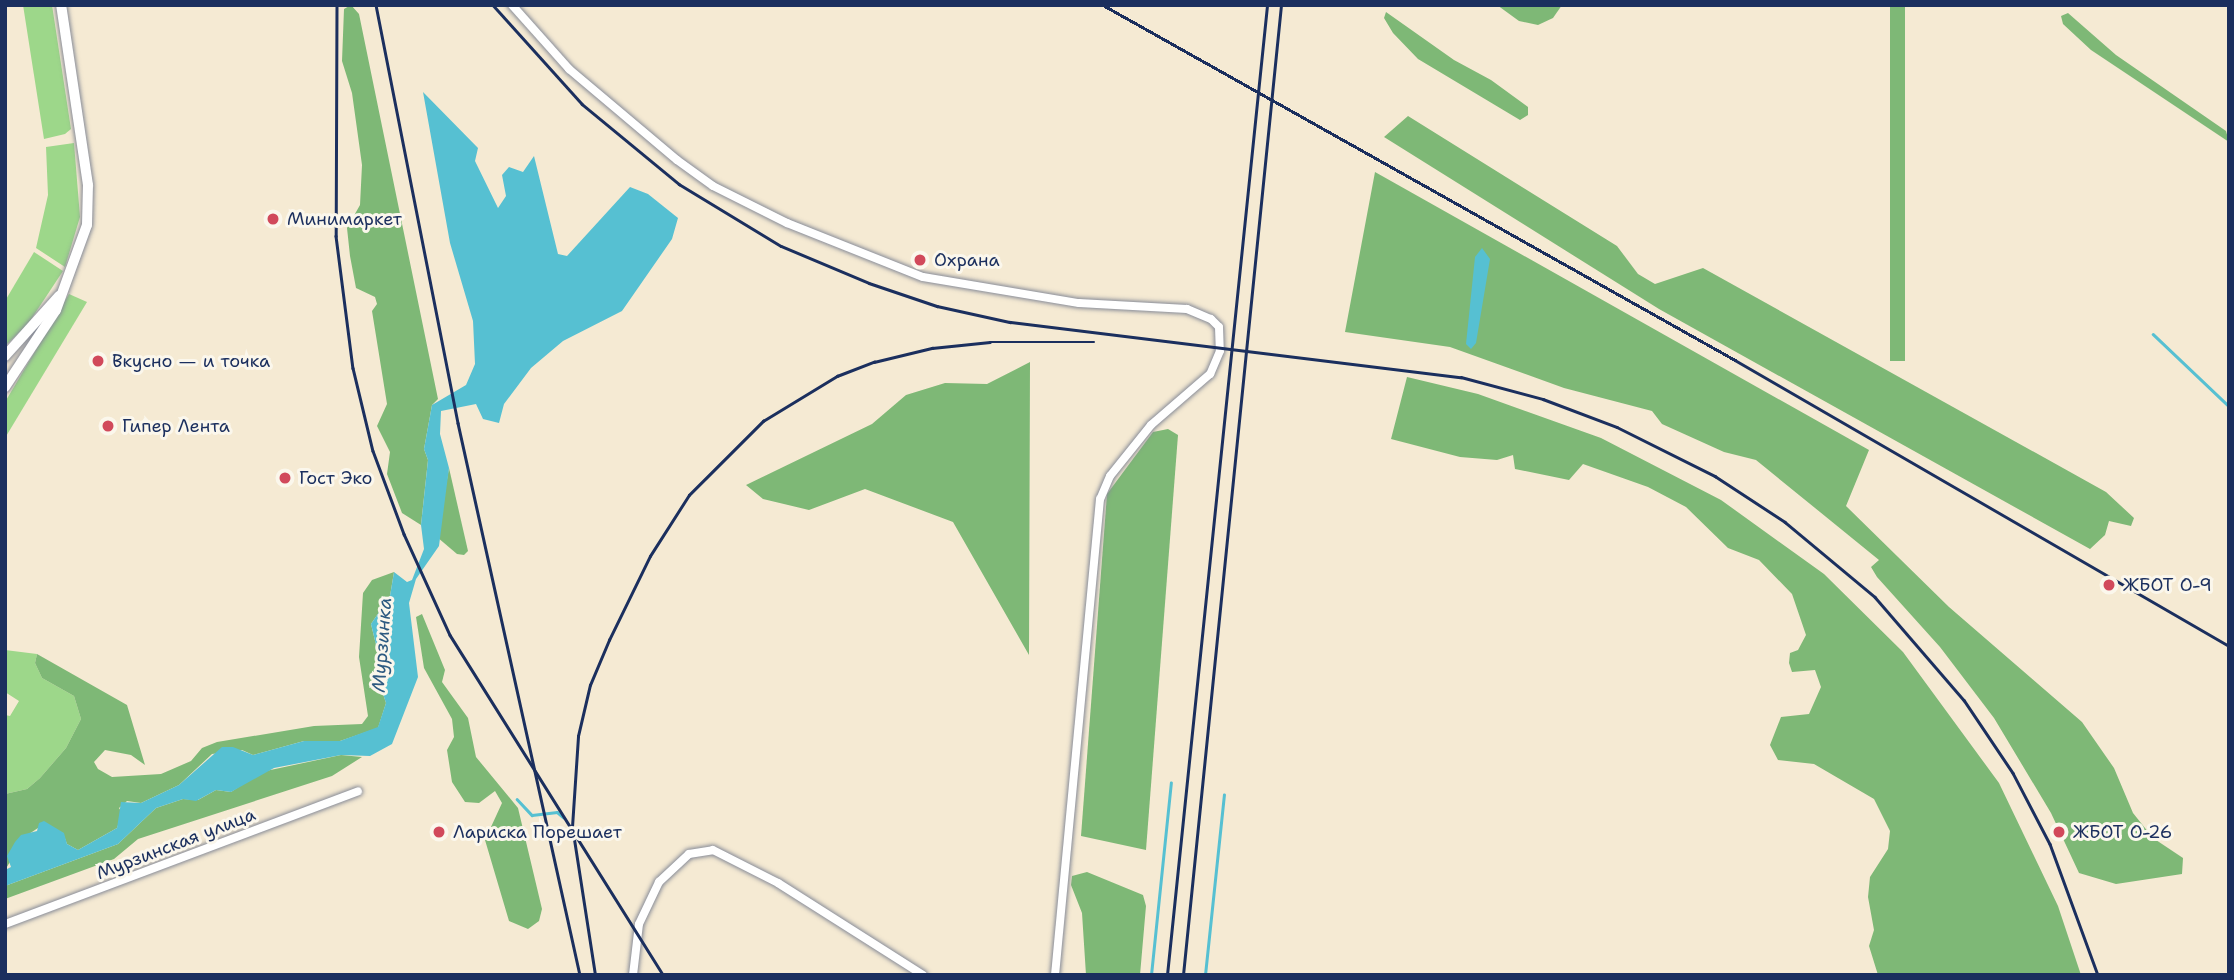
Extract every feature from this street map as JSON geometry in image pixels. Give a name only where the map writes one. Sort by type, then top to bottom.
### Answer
[{"type":"street","points":[[5,387],[52,317],[59,295],[78,257],[89,208],[61,5]]},
{"type":"street","points":[[512,5],[569,69],[677,160],[713,186],[787,223],[923,277],[1079,303],[1187,309],[1211,318],[1219,327],[1220,351],[1210,374],[1151,425],[1110,476],[1100,499],[1055,975]]},
{"type":"street","points":[[5,356],[59,295]]},
{"type":"street","name":"Мурзинская улица","points":[[5,924],[358,791]]},
{"type":"street","points":[[633,975],[639,924],[659,882],[689,854],[713,850],[778,883],[923,975]]},
{"type":"green space","points":[[23,5],[52,5],[71,129],[65,134],[44,139]]},
{"type":"green space","points":[[351,5],[359,14],[438,399],[432,405],[424,449],[428,460],[421,525],[402,513],[387,474],[390,452],[377,426],[387,404],[372,311],[377,304],[375,297],[356,288],[350,256],[347,228],[360,205],[362,165],[352,93],[342,61],[344,9]]},
{"type":"green space","points":[[1497,5],[1562,5],[1553,18],[1538,25],[1519,21]]},
{"type":"green space","points":[[1890,5],[1905,5],[1905,361],[1890,361]]},
{"type":"green space","points":[[1386,12],[1454,60],[1491,80],[1528,107],[1528,115],[1520,120],[1418,59],[1393,33],[1384,18]]},
{"type":"green space","points":[[2068,13],[2116,55],[2226,131],[2229,142],[2091,50],[2063,24],[2061,16]]},
{"type":"green space","points":[[1408,116],[1617,246],[1638,274],[1655,284],[1703,268],[2106,492],[2134,518],[2131,526],[2109,521],[2105,535],[2090,549],[1659,309],[1384,137]]},
{"type":"green space","points":[[74,143],[80,217],[65,267],[36,248],[48,195],[46,147]]},
{"type":"green space","points":[[1375,172],[1869,450],[1846,506],[1949,607],[2082,722],[2114,768],[2133,813],[2153,838],[2183,858],[2182,874],[2116,884],[2079,873],[2051,813],[1994,718],[1940,647],[1877,577],[1871,567],[1879,560],[1756,460],[1724,452],[1662,424],[1652,411],[1564,388],[1450,347],[1345,332]]},
{"type":"green space","points":[[34,252],[63,271],[28,324],[5,346],[5,301]]},
{"type":"green space","points":[[69,294],[87,302],[5,438],[5,402]]},
{"type":"green space","points":[[1030,362],[1029,655],[953,522],[865,489],[809,510],[763,499],[746,485],[872,424],[906,395],[945,383],[987,384]]},
{"type":"green space","points":[[1407,377],[1478,394],[1601,438],[1721,500],[1824,574],[1903,652],[1999,783],[2058,906],[2081,975],[1878,975],[1869,946],[1874,930],[1868,897],[1870,877],[1888,849],[1890,831],[1874,799],[1814,764],[1778,760],[1770,745],[1781,717],[1809,714],[1821,687],[1815,670],[1792,672],[1789,663],[1790,653],[1798,650],[1806,635],[1792,594],[1759,560],[1728,548],[1686,507],[1648,487],[1583,464],[1569,480],[1515,469],[1513,455],[1497,460],[1460,457],[1391,439]]},
{"type":"green space","points":[[1168,429],[1178,435],[1146,850],[1081,836],[1107,494],[1153,432]]},
{"type":"green space","points":[[449,468],[468,551],[464,555],[457,554],[437,537]]},
{"type":"green space","points":[[394,572],[390,596],[371,624],[379,657],[376,672],[386,703],[378,728],[340,741],[304,741],[253,755],[242,750],[212,754],[179,785],[141,803],[127,801],[119,808],[122,813],[117,828],[78,850],[67,844],[63,833],[38,828],[26,836],[5,870],[5,794],[27,789],[40,778],[66,748],[81,719],[74,696],[42,678],[35,663],[37,654],[127,705],[145,765],[131,755],[105,750],[94,762],[98,769],[112,777],[161,774],[191,761],[202,748],[217,742],[314,726],[362,724],[368,716],[359,657],[363,593],[372,580]]},
{"type":"green space","points":[[422,614],[445,670],[442,682],[468,718],[476,757],[518,808],[542,909],[539,921],[528,929],[509,921],[485,840],[502,803],[495,791],[479,803],[465,802],[452,782],[447,750],[454,737],[452,719],[424,668],[416,617]]},
{"type":"green space","points":[[5,650],[37,654],[35,663],[42,678],[74,696],[81,719],[66,748],[40,778],[27,789],[5,794],[5,715],[10,716],[19,701],[5,692]]},
{"type":"green space","points":[[341,755],[362,757],[332,776],[138,839],[114,859],[5,899],[5,886],[118,844],[156,808],[183,799],[198,800],[216,790],[231,792],[261,772]]},
{"type":"green space","points":[[1087,872],[1143,895],[1146,906],[1140,975],[1086,975],[1082,913],[1071,885],[1072,876]]},
{"type":"water","name":"Мурзинка","points":[[423,92],[478,148],[475,161],[498,208],[506,196],[502,175],[509,167],[523,172],[534,156],[558,254],[567,256],[630,187],[648,194],[678,218],[672,239],[622,311],[563,341],[531,368],[504,404],[499,423],[483,419],[476,404],[441,411],[440,434],[449,468],[439,546],[416,579],[409,603],[418,677],[392,744],[370,756],[341,755],[274,768],[231,792],[216,790],[196,801],[183,799],[156,808],[118,844],[5,886],[5,870],[11,867],[7,856],[21,835],[37,831],[39,823],[44,821],[64,833],[67,844],[78,850],[117,828],[121,802],[141,803],[179,785],[222,747],[233,747],[253,755],[304,741],[340,741],[378,727],[386,703],[376,672],[379,657],[371,624],[390,596],[394,572],[407,582],[412,580],[424,549],[421,525],[428,460],[424,449],[432,405],[466,385],[475,364],[473,321],[450,243]]},
{"type":"water","points":[[1482,248],[1490,259],[1476,343],[1471,349],[1466,344],[1475,257]]},
{"type":"waterway","points":[[2153,334],[2229,406]]},
{"type":"waterway","points":[[1151,975],[1171,783]]},
{"type":"waterway","points":[[1205,975],[1224,795]]},
{"type":"waterway","points":[[517,799],[532,815],[557,812],[563,817]]},
{"type":"railway","points":[[337,5],[336,236],[353,368],[373,451],[404,534],[450,635],[663,975]]},
{"type":"railway","points":[[376,5],[458,423],[580,975]]},
{"type":"railway","points":[[493,5],[582,104],[679,184],[781,246],[869,283],[937,306],[1010,322],[1461,377],[1543,399],[1617,427],[1715,476],[1785,522],[1875,597],[1964,700],[2013,773],[2050,844],[2098,975]]},
{"type":"railway","points":[[1103,5],[1735,360],[2229,646]]},
{"type":"railway","points":[[1167,975],[1267,5]]},
{"type":"railway","points":[[1183,975],[1281,5]]},
{"type":"railway","points":[[595,975],[572,827],[578,736],[590,685],[609,640],[650,556],[689,495],[763,421],[837,376],[874,362],[932,348],[990,342],[1094,342]]},
{"type":"place","name":"Минимаркет","points":[[273,219]]},
{"type":"place","name":"Охрана","points":[[920,260]]},
{"type":"place","name":"Вкусно — и точка","points":[[98,361]]},
{"type":"place","name":"Гипер Лента","points":[[108,426]]},
{"type":"place","name":"Гост Эко","points":[[285,478]]},
{"type":"place","name":"ЖБОТ О-9","points":[[2109,585]]},
{"type":"place","name":"Лариска Порешает","points":[[439,832]]},
{"type":"place","name":"ЖБОТ О-26","points":[[2059,832]]}]
